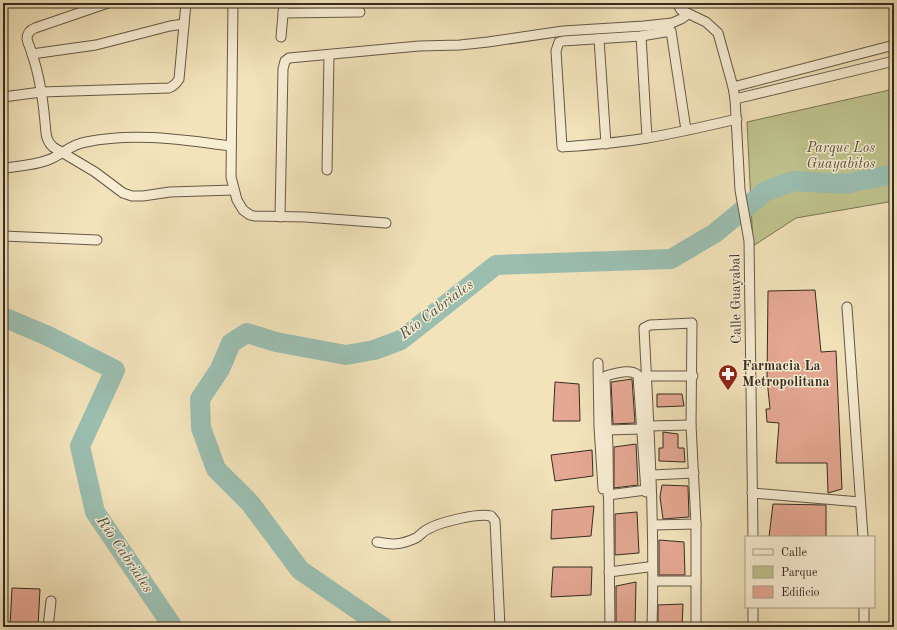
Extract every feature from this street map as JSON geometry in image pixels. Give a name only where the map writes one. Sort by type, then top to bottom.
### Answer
[{"type":"street","points":[[108,3],[30,30],[27,38],[41,92],[47,139],[50,145],[95,172],[123,193],[132,196],[170,192],[234,190]]},
{"type":"street","points":[[3,97],[41,92],[168,88],[176,84],[179,79],[186,3]]},
{"type":"street","points":[[233,3],[231,177],[240,206],[246,213],[254,216],[386,223]]},
{"type":"street","points":[[281,37],[284,3]]},
{"type":"street","points":[[280,217],[284,65],[289,58],[419,46],[460,45],[563,31],[672,23],[688,14],[681,10],[677,3]]},
{"type":"street","points":[[283,13],[360,12]]},
{"type":"street","name":"Calle Guayabal","points":[[688,14],[706,22],[718,33],[735,99],[740,190],[749,241],[753,536]]},
{"type":"street","points":[[32,54],[96,45],[170,26],[184,24]]},
{"type":"street","points":[[686,130],[671,31],[640,36],[559,42],[557,46],[562,148],[647,138],[737,120]]},
{"type":"street","points":[[640,36],[647,138]]},
{"type":"street","points":[[599,39],[606,144]]},
{"type":"street","points":[[733,87],[894,46]]},
{"type":"street","points":[[327,170],[329,55]]},
{"type":"street","points":[[735,99],[894,62]]},
{"type":"street","points":[[3,171],[6,168],[41,163],[62,153],[74,145],[129,136],[159,137],[231,146]]},
{"type":"street","points":[[3,236],[97,240]]},
{"type":"street","points":[[847,307],[863,536]]},
{"type":"street","points":[[647,627],[648,567],[644,328],[650,325],[692,323],[692,425],[696,524],[696,627]]},
{"type":"street","points":[[598,363],[599,427],[606,551],[605,627]]},
{"type":"street","points":[[610,627],[605,380],[606,376],[629,372],[634,372],[638,375],[652,475],[652,627]]},
{"type":"street","points":[[646,376],[693,376]]},
{"type":"street","points":[[607,430],[692,425]]},
{"type":"street","points":[[652,475],[694,473]]},
{"type":"street","points":[[608,495],[646,490]]},
{"type":"street","points":[[752,493],[860,502]]},
{"type":"street","points":[[377,542],[394,545],[417,538],[428,529],[461,518],[485,514],[491,516],[495,521],[500,627]]},
{"type":"street","points":[[653,525],[696,524]]},
{"type":"street","points":[[610,572],[648,567]]},
{"type":"street","points":[[653,581],[696,581]]},
{"type":"street","points":[[48,627],[51,601]]},
{"type":"street","points":[[753,608],[753,627]]},
{"type":"street","points":[[864,608],[864,627]]},
{"type":"green space","name":"Parque Los Guayabitos","points":[[894,89],[894,201],[796,218],[753,246],[747,122]]},
{"type":"building","points":[[815,290],[821,352],[836,351],[842,489],[828,493],[827,463],[776,463],[779,423],[767,422],[766,409],[770,409],[767,379],[768,291]]},
{"type":"building","points":[[632,379],[635,423],[613,424],[611,382]]},
{"type":"building","points":[[555,382],[579,384],[580,421],[553,421]]},
{"type":"building","points":[[657,394],[682,394],[684,406],[657,407]]},
{"type":"building","points":[[663,432],[678,434],[678,448],[684,448],[685,462],[659,461],[659,448],[663,448]]},
{"type":"building","points":[[636,444],[638,485],[614,488],[614,447]]},
{"type":"building","points":[[592,450],[593,476],[555,481],[551,455]]},
{"type":"building","points":[[662,485],[688,486],[689,517],[663,519],[660,497]]},
{"type":"building","points":[[773,504],[826,505],[826,536],[769,536]]},
{"type":"building","points":[[594,506],[591,536],[551,539],[552,510]]},
{"type":"building","points":[[637,512],[639,553],[615,555],[615,514]]},
{"type":"building","points":[[659,540],[684,542],[685,575],[659,575]]},
{"type":"building","points":[[553,567],[592,567],[591,595],[551,597]]},
{"type":"building","points":[[636,582],[635,627],[616,627],[616,586]]},
{"type":"building","points":[[12,588],[40,589],[38,627],[10,626]]},
{"type":"building","points":[[683,604],[682,627],[658,627],[658,605]]},
{"type":"waterway","name":"Río Cabriales","points":[[383,627],[300,570],[250,503],[216,469],[201,428],[200,399],[220,369],[231,343],[247,333],[276,342],[346,355],[374,350],[401,340],[496,265],[671,259],[715,233],[766,191],[794,181],[845,184],[894,174]]},
{"type":"waterway","name":"Río Cabriales","points":[[3,317],[48,336],[115,370],[80,446],[95,512],[173,627]]},
{"type":"place","name":"Farmacia La Metropolitana","points":[[728,391]]}]
